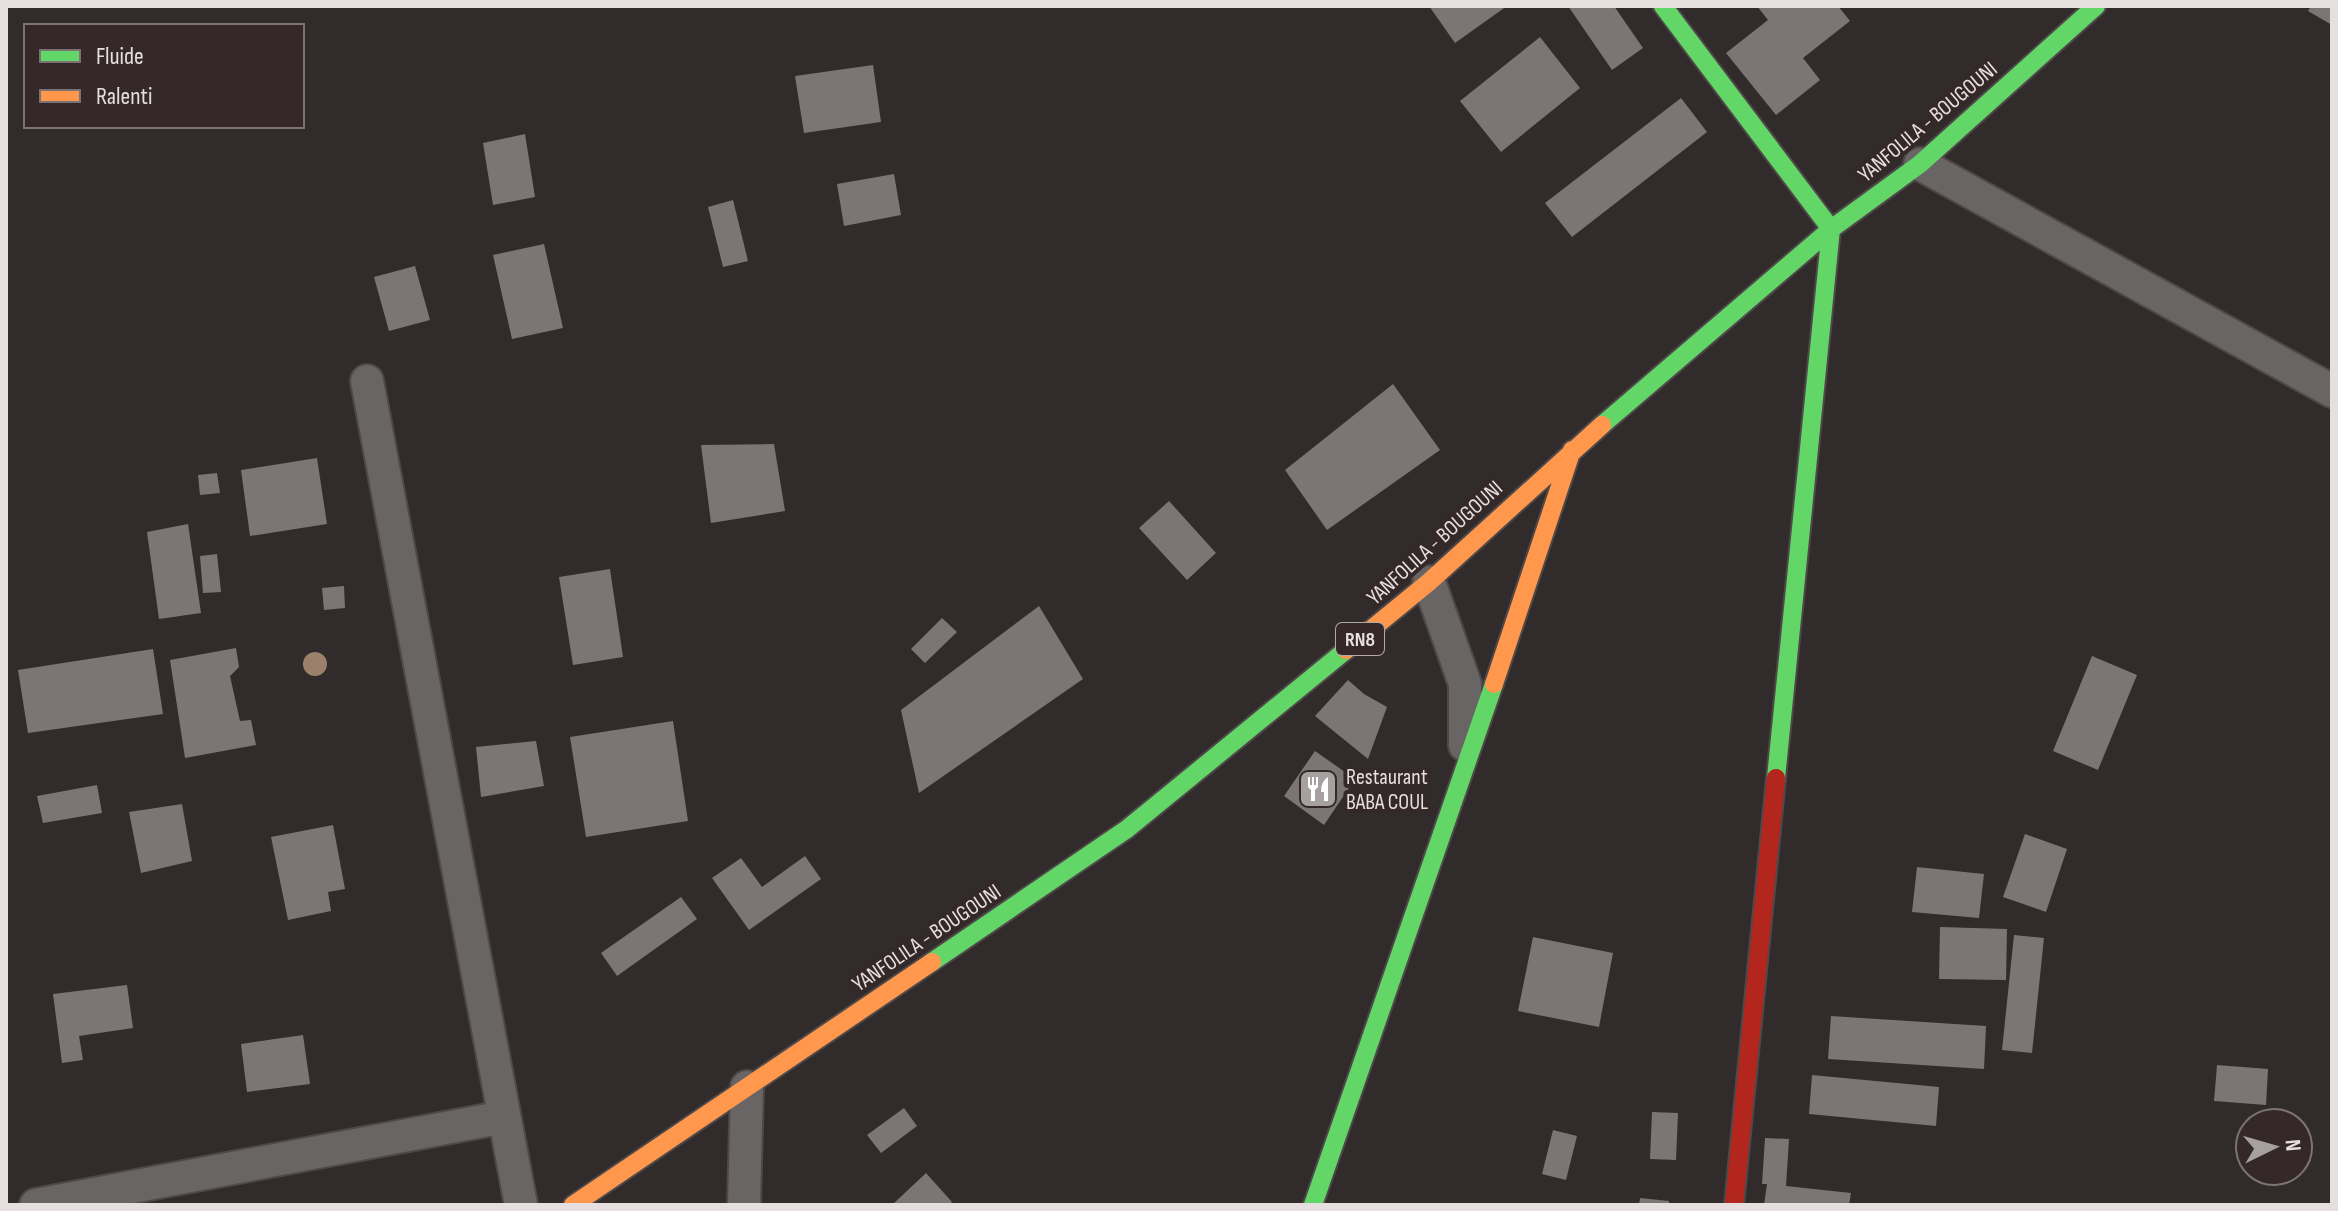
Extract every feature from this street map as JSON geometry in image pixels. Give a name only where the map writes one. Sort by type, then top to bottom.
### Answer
[{"type":"street","points":[[1663,6],[1831,229],[1734,1205]]},
{"type":"street","name":"YANFOLILA - BOUGOUNI","points":[[573,1205],[1127,829],[1429,582],[1572,450],[1831,229],[1920,164],[2096,6]]},
{"type":"street","points":[[1920,164],[2332,391]]},
{"type":"street","points":[[367,381],[521,1205]]},
{"type":"street","points":[[1313,1205],[1465,771],[1572,450]]},
{"type":"street","points":[[1429,582],[1465,684],[1465,771]]},
{"type":"street","points":[[744,1205],[747,1087]]},
{"type":"street","points":[[36,1205],[504,1117]]},
{"type":"building","points":[[1429,6],[1507,6],[1455,43]]},
{"type":"building","points":[[1568,6],[1614,6],[1643,48],[1612,70]]},
{"type":"building","points":[[1757,6],[1838,6],[1850,21],[1803,58],[1820,80],[1776,115],[1726,53],[1768,20]]},
{"type":"building","points":[[2311,6],[2332,6],[2332,25],[2308,11]]},
{"type":"building","points":[[1540,37],[1580,88],[1501,152],[1460,101]]},
{"type":"building","points":[[873,65],[881,122],[804,133],[795,76]]},
{"type":"building","points":[[1681,98],[1707,132],[1572,237],[1545,203]]},
{"type":"building","points":[[525,134],[535,197],[493,205],[483,143]]},
{"type":"building","points":[[894,174],[901,215],[844,226],[837,184]]},
{"type":"building","points":[[733,200],[748,261],[723,267],[708,207]]},
{"type":"building","points":[[544,244],[563,328],[512,339],[493,255]]},
{"type":"building","points":[[415,266],[430,320],[389,331],[374,277]]},
{"type":"building","points":[[1393,384],[1440,450],[1327,530],[1285,470]]},
{"type":"building","points":[[774,444],[785,511],[711,523],[701,445]]},
{"type":"building","points":[[317,458],[327,524],[250,536],[241,470]]},
{"type":"building","points":[[217,473],[220,493],[200,495],[198,475]]},
{"type":"building","points":[[1169,501],[1216,553],[1187,580],[1139,528]]},
{"type":"building","points":[[188,524],[201,613],[159,619],[147,532]]},
{"type":"building","points":[[217,554],[221,592],[203,593],[200,556]]},
{"type":"building","points":[[610,569],[623,657],[573,665],[559,577]]},
{"type":"building","points":[[344,586],[345,608],[324,610],[322,588]]},
{"type":"building","points":[[1039,606],[1083,679],[919,793],[901,710]]},
{"type":"building","points":[[942,618],[957,632],[925,663],[911,649]]},
{"type":"building","points":[[236,648],[239,667],[230,676],[240,721],[251,720],[256,745],[185,758],[170,660]]},
{"type":"building","points":[[153,649],[163,714],[28,733],[18,670]]},
{"type":"building","points":[[2092,656],[2137,675],[2098,770],[2053,751]]},
{"type":"building","points":[[1348,680],[1364,694],[1387,707],[1368,759],[1315,716]]},
{"type":"building","points":[[673,721],[688,821],[586,837],[570,737]]},
{"type":"building","points":[[536,741],[544,786],[481,797],[476,747]]},
{"type":"building","points":[[1315,751],[1355,779],[1324,825],[1284,796]]},
{"type":"building","points":[[97,785],[102,813],[43,823],[37,796]]},
{"type":"building","points":[[182,804],[192,861],[141,873],[129,812]]},
{"type":"building","points":[[333,825],[345,889],[328,892],[331,911],[288,920],[271,837]]},
{"type":"building","points":[[2025,834],[2067,849],[2046,912],[2003,897]]},
{"type":"building","points":[[805,856],[821,879],[749,930],[712,878],[741,858],[762,887]]},
{"type":"building","points":[[1917,867],[1984,874],[1979,918],[1912,912]]},
{"type":"building","points":[[681,897],[697,919],[617,976],[601,953]]},
{"type":"building","points":[[1940,927],[2007,929],[2006,980],[1939,979]]},
{"type":"building","points":[[2014,935],[2044,938],[2032,1053],[2002,1050]]},
{"type":"building","points":[[1533,937],[1613,953],[1599,1027],[1518,1011]]},
{"type":"building","points":[[127,985],[133,1028],[79,1036],[83,1060],[62,1063],[53,994]]},
{"type":"building","points":[[1831,1016],[1986,1026],[1984,1069],[1828,1059]]},
{"type":"building","points":[[303,1035],[310,1084],[247,1092],[241,1044]]},
{"type":"building","points":[[2217,1065],[2268,1069],[2266,1105],[2214,1101]]},
{"type":"building","points":[[1812,1075],[1939,1087],[1936,1126],[1809,1114]]},
{"type":"building","points":[[904,1108],[917,1126],[881,1153],[867,1135]]},
{"type":"building","points":[[1652,1112],[1678,1113],[1676,1160],[1650,1159]]},
{"type":"building","points":[[1553,1130],[1577,1136],[1566,1180],[1542,1174]]},
{"type":"building","points":[[1765,1138],[1789,1139],[1786,1186],[1851,1193],[1849,1205],[1764,1205],[1767,1184],[1762,1184]]},
{"type":"building","points":[[926,1173],[952,1202],[949,1205],[892,1205]]},
{"type":"building","points":[[1640,1198],[1669,1201],[1669,1205],[1639,1205]]},
{"type":"traffic: fast","points":[[1663,6],[1831,229],[1776,778]]},
{"type":"traffic: fast","points":[[1602,425],[1831,229],[1920,164],[2096,6]]},
{"type":"traffic: fast","points":[[932,962],[1127,829],[1346,650]]},
{"type":"traffic: fast","points":[[1313,1205],[1494,684]]},
{"type":"traffic: slow","points":[[1346,650],[1429,582],[1602,425]]},
{"type":"traffic: slow","points":[[1494,684],[1572,450]]},
{"type":"traffic: slow","points":[[573,1205],[932,962]]},
{"type":"traffic: jam","points":[[1734,1205],[1776,778]]},
{"type":"place","name":"Restaurant BABA COUL","points":[[1318,789]]}]
